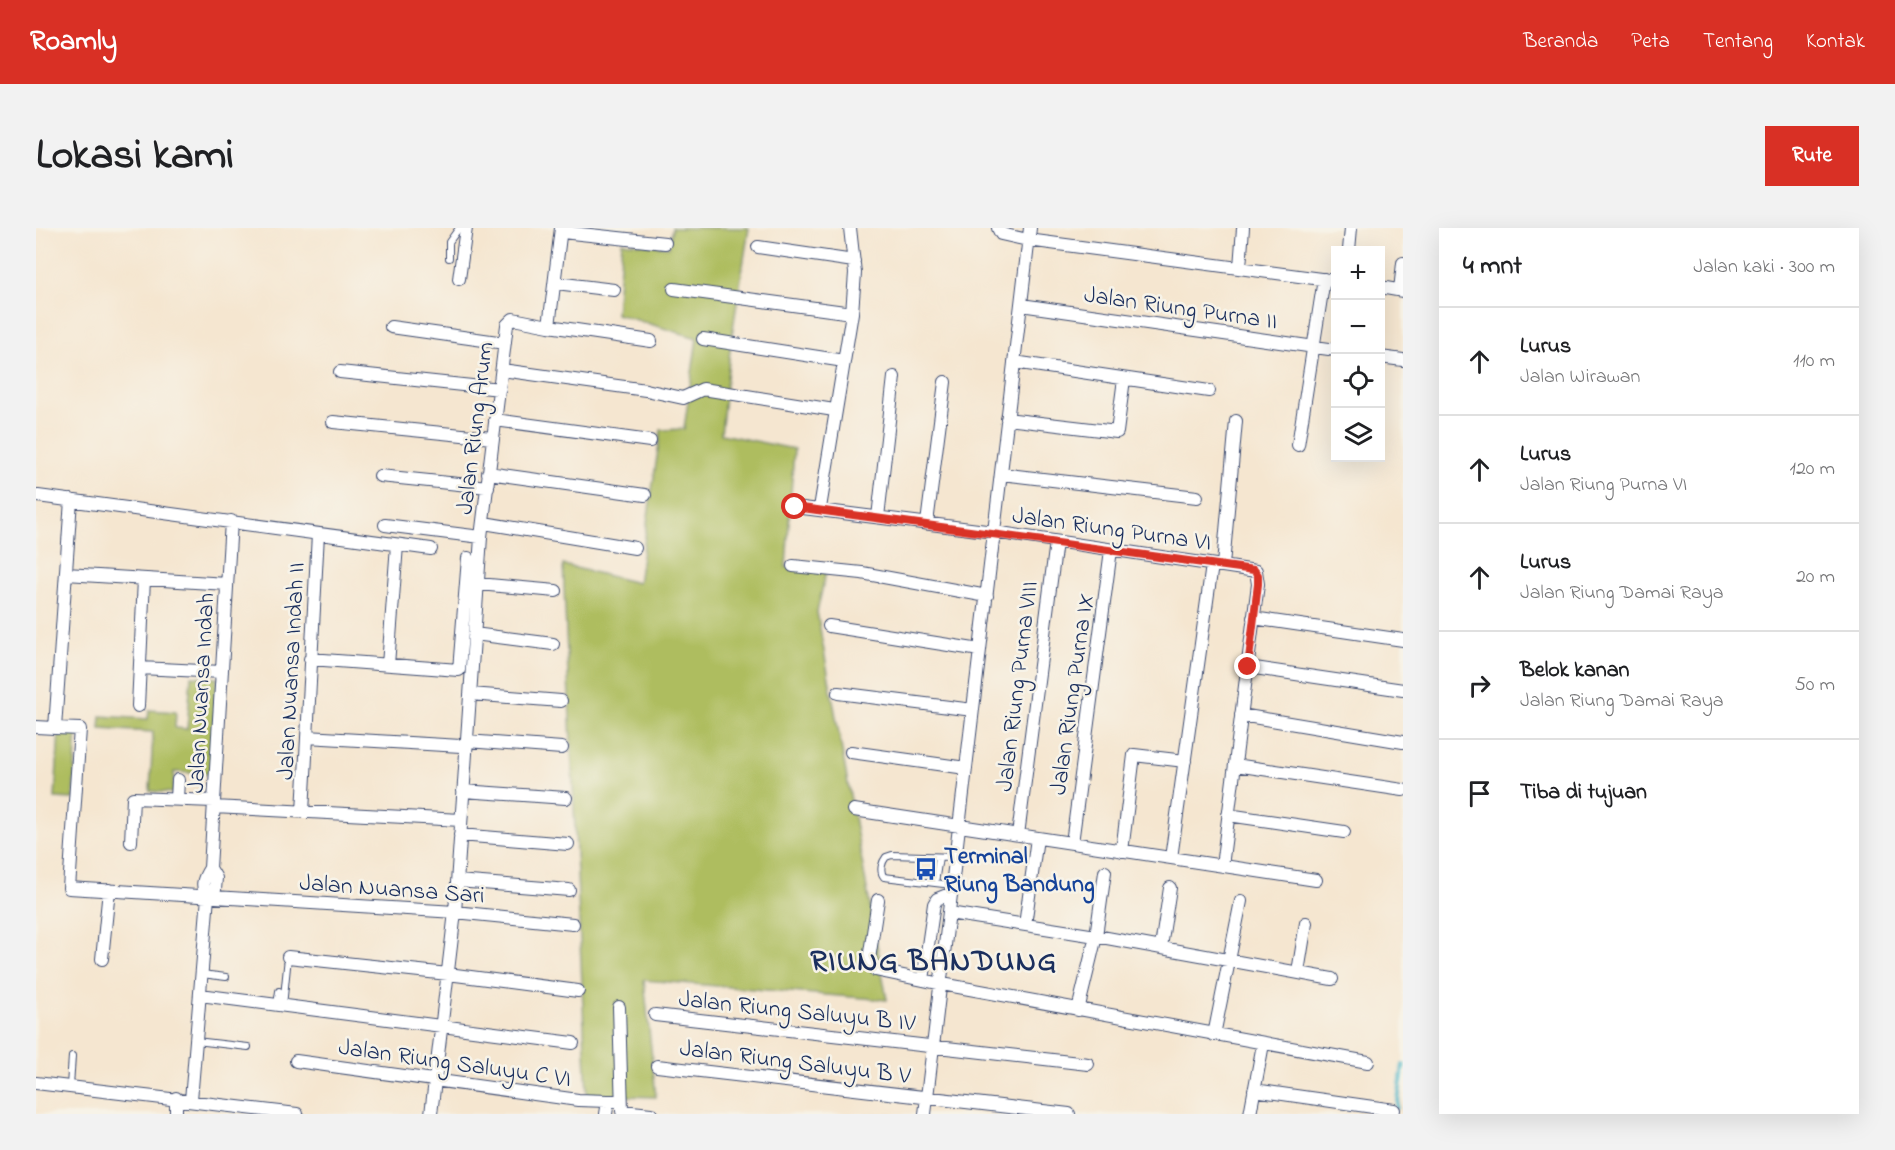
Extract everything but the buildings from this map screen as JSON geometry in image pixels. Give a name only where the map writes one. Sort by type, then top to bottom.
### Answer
[{"type":"street","points":[[459,279],[466,228]]},
{"type":"street","points":[[820,508],[834,410],[852,313],[854,261],[850,228]]},
{"type":"street","points":[[998,228],[1001,234],[1008,237],[1029,234],[1330,280],[1315,347],[1298,445]]},
{"type":"street","points":[[1240,267],[1244,228]]},
{"type":"street","points":[[1350,246],[1352,228]]},
{"type":"street","points":[[651,341],[549,326],[561,230],[665,243]]},
{"type":"street","points":[[925,1114],[935,1046],[1029,234]]},
{"type":"street","points":[[758,247],[854,261]]},
{"type":"street","points":[[1385,288],[1401,290],[1403,263]]},
{"type":"street","points":[[556,283],[614,290]]},
{"type":"street","points":[[674,289],[852,313]]},
{"type":"street","name":"Jalan Riung Purna II","points":[[1021,305],[1331,349]]},
{"type":"street","name":"Jalan Riung Arum","points":[[431,1114],[455,912],[464,791],[464,744],[470,694],[481,537],[507,325],[513,319],[549,326]]},
{"type":"street","points":[[391,327],[505,343]]},
{"type":"street","points":[[703,339],[844,361]]},
{"type":"street","points":[[1385,358],[1403,360]]},
{"type":"street","points":[[1014,362],[1209,391]]},
{"type":"street","points":[[502,370],[683,398],[703,389],[834,410]]},
{"type":"street","points":[[340,372],[500,389]]},
{"type":"street","points":[[878,517],[894,377]]},
{"type":"street","points":[[1007,419],[1117,432],[1124,379]]},
{"type":"street","points":[[927,523],[945,382]]},
{"type":"street","points":[[495,420],[650,441]]},
{"type":"street","points":[[1171,858],[1217,565],[1236,421]]},
{"type":"street","points":[[333,422],[492,438]]},
{"type":"street","points":[[488,473],[645,495]]},
{"type":"street","points":[[1001,474],[1197,497]]},
{"type":"street","points":[[380,476],[488,487]]},
{"type":"street","points":[[38,496],[431,549]]},
{"type":"street","points":[[36,727],[55,728],[71,500]]},
{"type":"street","name":"Jalan Riung Purna VI","points":[[795,507],[820,508],[994,532],[1256,571],[1258,584],[1253,618]]},
{"type":"street","name":"Jalan Nuansa Indah","points":[[211,893],[203,889],[207,873],[214,804],[231,521]]},
{"type":"street","points":[[484,523],[635,548]]},
{"type":"street","points":[[385,525],[481,537]]},
{"type":"street","name":"Jalan Nuansa Indah II","points":[[303,812],[318,534]]},
{"type":"street","name":"Jalan Riung Purna VIII","points":[[1018,835],[1056,542]]},
{"type":"street","points":[[388,664],[397,545]]},
{"type":"street","name":"Jalan Riung Purna IX","points":[[1072,843],[1111,550]]},
{"type":"street","points":[[310,659],[459,670],[468,558]]},
{"type":"street","points":[[793,566],[862,573],[987,596]]},
{"type":"street","points":[[66,574],[227,584]]},
{"type":"street","points":[[138,706],[144,579]]},
{"type":"street","points":[[478,584],[556,591]]},
{"type":"street","points":[[1222,866],[1253,618],[1403,640]]},
{"type":"street","points":[[829,626],[980,650]]},
{"type":"street","points":[[474,634],[553,644]]},
{"type":"street","points":[[1248,667],[1403,690]]},
{"type":"street","points":[[140,668],[222,672]]},
{"type":"street","points":[[838,693],[973,710]]},
{"type":"street","points":[[470,694],[561,701]]},
{"type":"street","points":[[1241,715],[1403,742]]},
{"type":"street","name":"Jalan Nuansa Sari","points":[[55,728],[80,729],[69,888],[186,895],[211,893],[455,912],[573,924]]},
{"type":"street","points":[[308,736],[562,748]]},
{"type":"street","points":[[851,752],[966,768]]},
{"type":"street","points":[[1122,851],[1134,755],[1185,761]]},
{"type":"street","points":[[1235,765],[1403,790]]},
{"type":"street","points":[[177,800],[178,780]]},
{"type":"street","points":[[464,791],[566,798]]},
{"type":"street","points":[[131,842],[133,798],[303,812],[461,820]]},
{"type":"street","points":[[854,810],[1018,835],[1036,844],[1072,843],[1316,880]]},
{"type":"street","points":[[1228,815],[1344,832]]},
{"type":"street","points":[[460,835],[568,844]]},
{"type":"street","points":[[1025,925],[1036,844]]},
{"type":"street","points":[[1078,1010],[1096,936],[1105,872]]},
{"type":"street","points":[[457,881],[569,890]]},
{"type":"street","points":[[1161,947],[1170,888]]},
{"type":"street","points":[[923,980],[934,904],[937,899],[952,889]]},
{"type":"street","points":[[102,959],[109,890]]},
{"type":"street","points":[[191,1100],[211,893]]},
{"type":"street","points":[[878,900],[870,965],[875,970],[1078,1010],[1368,1062]]},
{"type":"street","points":[[1214,1035],[1241,901]]},
{"type":"street","points":[[950,914],[1161,947],[1332,979]]},
{"type":"street","points":[[1298,972],[1306,923]]},
{"type":"street","points":[[288,957],[578,991]]},
{"type":"street","points":[[200,995],[573,1043]]},
{"type":"street","points":[[619,1007],[622,1111],[651,1114]]},
{"type":"street","name":"Jalan Riung Saluyu B IV","points":[[655,1015],[1088,1064]]},
{"type":"street","points":[[1250,1114],[1263,1044]]},
{"type":"street","name":"Jalan Riung Saluyu C VI","points":[[296,1061],[578,1100],[622,1101]]},
{"type":"street","name":"Jalan Riung Saluyu B V","points":[[657,1066],[1070,1114]]},
{"type":"street","points":[[36,1083],[297,1114]]},
{"type":"street","points":[[1254,1090],[1394,1110]]},
{"type":"street","points":[[176,1098],[176,1114]]},
{"type":"street","points":[[606,1114],[608,1101]]},
{"type":"lane","points":[[449,258],[450,242],[459,228]]},
{"type":"lane","points":[[952,889],[935,883],[884,877],[881,872],[886,856],[956,857]]},
{"type":"lane","points":[[935,883],[939,856]]},
{"type":"lane","points":[[280,1006],[288,957]]},
{"type":"lane","points":[[202,974],[226,977]]},
{"type":"lane","points":[[279,992],[280,1006]]},
{"type":"lane","points":[[196,1041],[248,1047]]},
{"type":"lane","points":[[70,1086],[72,1056]]},
{"type":"green space","points":[[672,228],[749,228],[731,341],[721,434],[794,449],[786,567],[826,572],[817,612],[887,1000],[644,980],[656,1097],[587,1095],[563,565],[638,583],[661,430],[684,429],[697,338],[616,314],[622,242],[669,247]]},
{"type":"green space","points":[[191,676],[217,678],[211,774],[174,772],[173,793],[150,791],[153,732],[100,729],[101,716],[148,719],[149,710],[176,712],[175,728],[187,729]]},
{"type":"green space","points":[[59,730],[77,731],[73,799],[55,798]]},
{"type":"waterway","points":[[1397,1108],[1403,1065]]},
{"type":"place","name":"Terminal Riung Bandung","points":[[926,869]]},
{"type":"district","name":"RIUNG BANDUNG","points":[[934,960]]},
{"type":"route","points":[[795,507],[820,508],[1254,570],[1258,575],[1258,584],[1248,667]]}]
